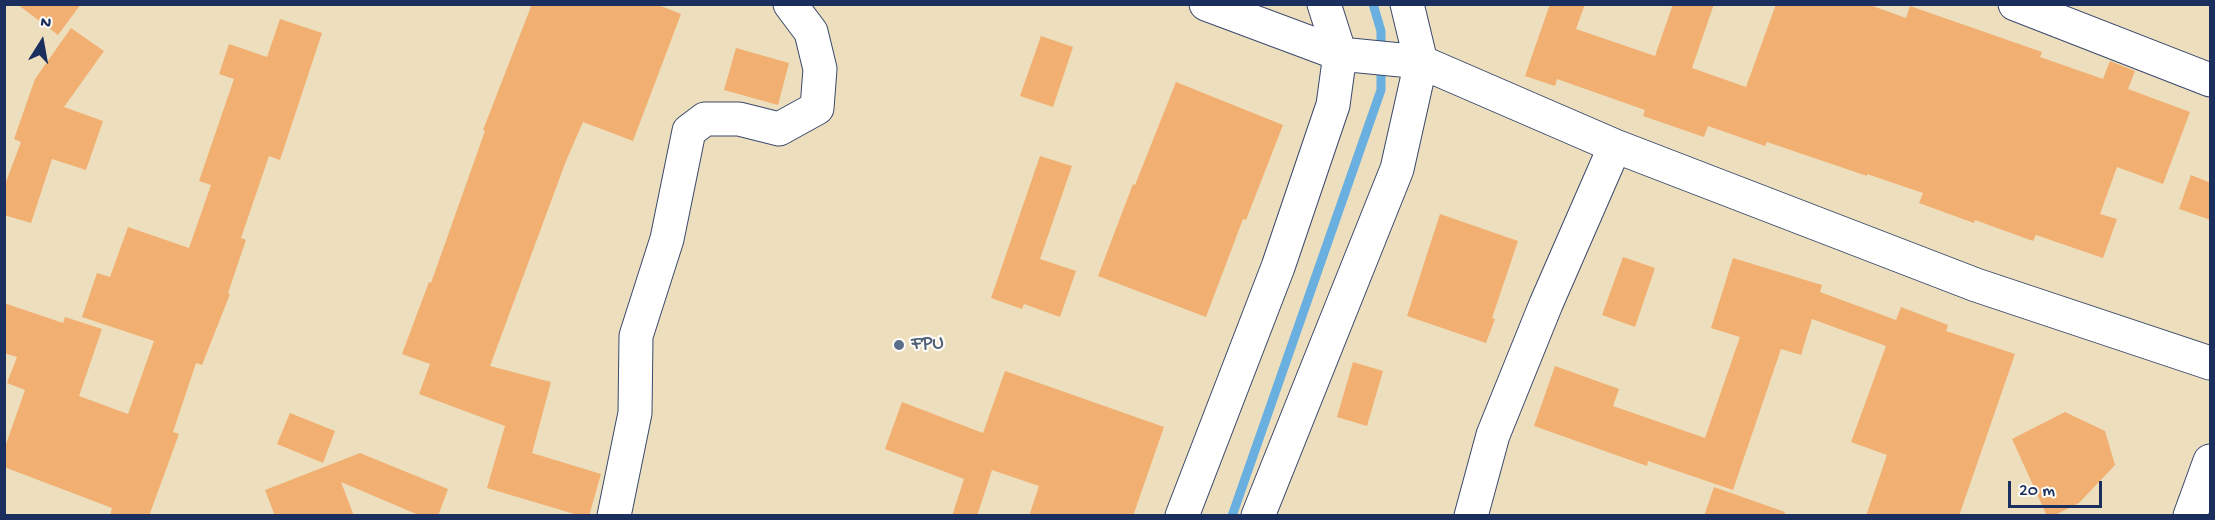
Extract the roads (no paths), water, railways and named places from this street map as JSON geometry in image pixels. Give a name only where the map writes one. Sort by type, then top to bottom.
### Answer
[{"type":"street","points":[[614,516],[636,413],[636,336],[667,239],[689,131],[705,119],[739,119],[779,129],[817,108],[820,69],[811,32],[790,4]]},
{"type":"street","points":[[1206,4],[1340,54],[1421,62],[1615,146],[1976,285],[2211,363]]},
{"type":"street","points":[[1182,516],[1278,267],[1333,105],[1340,54],[1324,4]]},
{"type":"street","points":[[1258,516],[1397,168],[1421,62],[1407,4]]},
{"type":"street","points":[[2014,4],[2211,80]]},
{"type":"street","points":[[1471,516],[1493,435],[1546,304],[1615,146]]},
{"type":"street","points":[[2190,516],[2211,461]]},
{"type":"waterway","points":[[1232,516],[1381,90],[1381,31],[1373,4]]},
{"type":"place","name":"FPU","points":[[899,345]]}]
